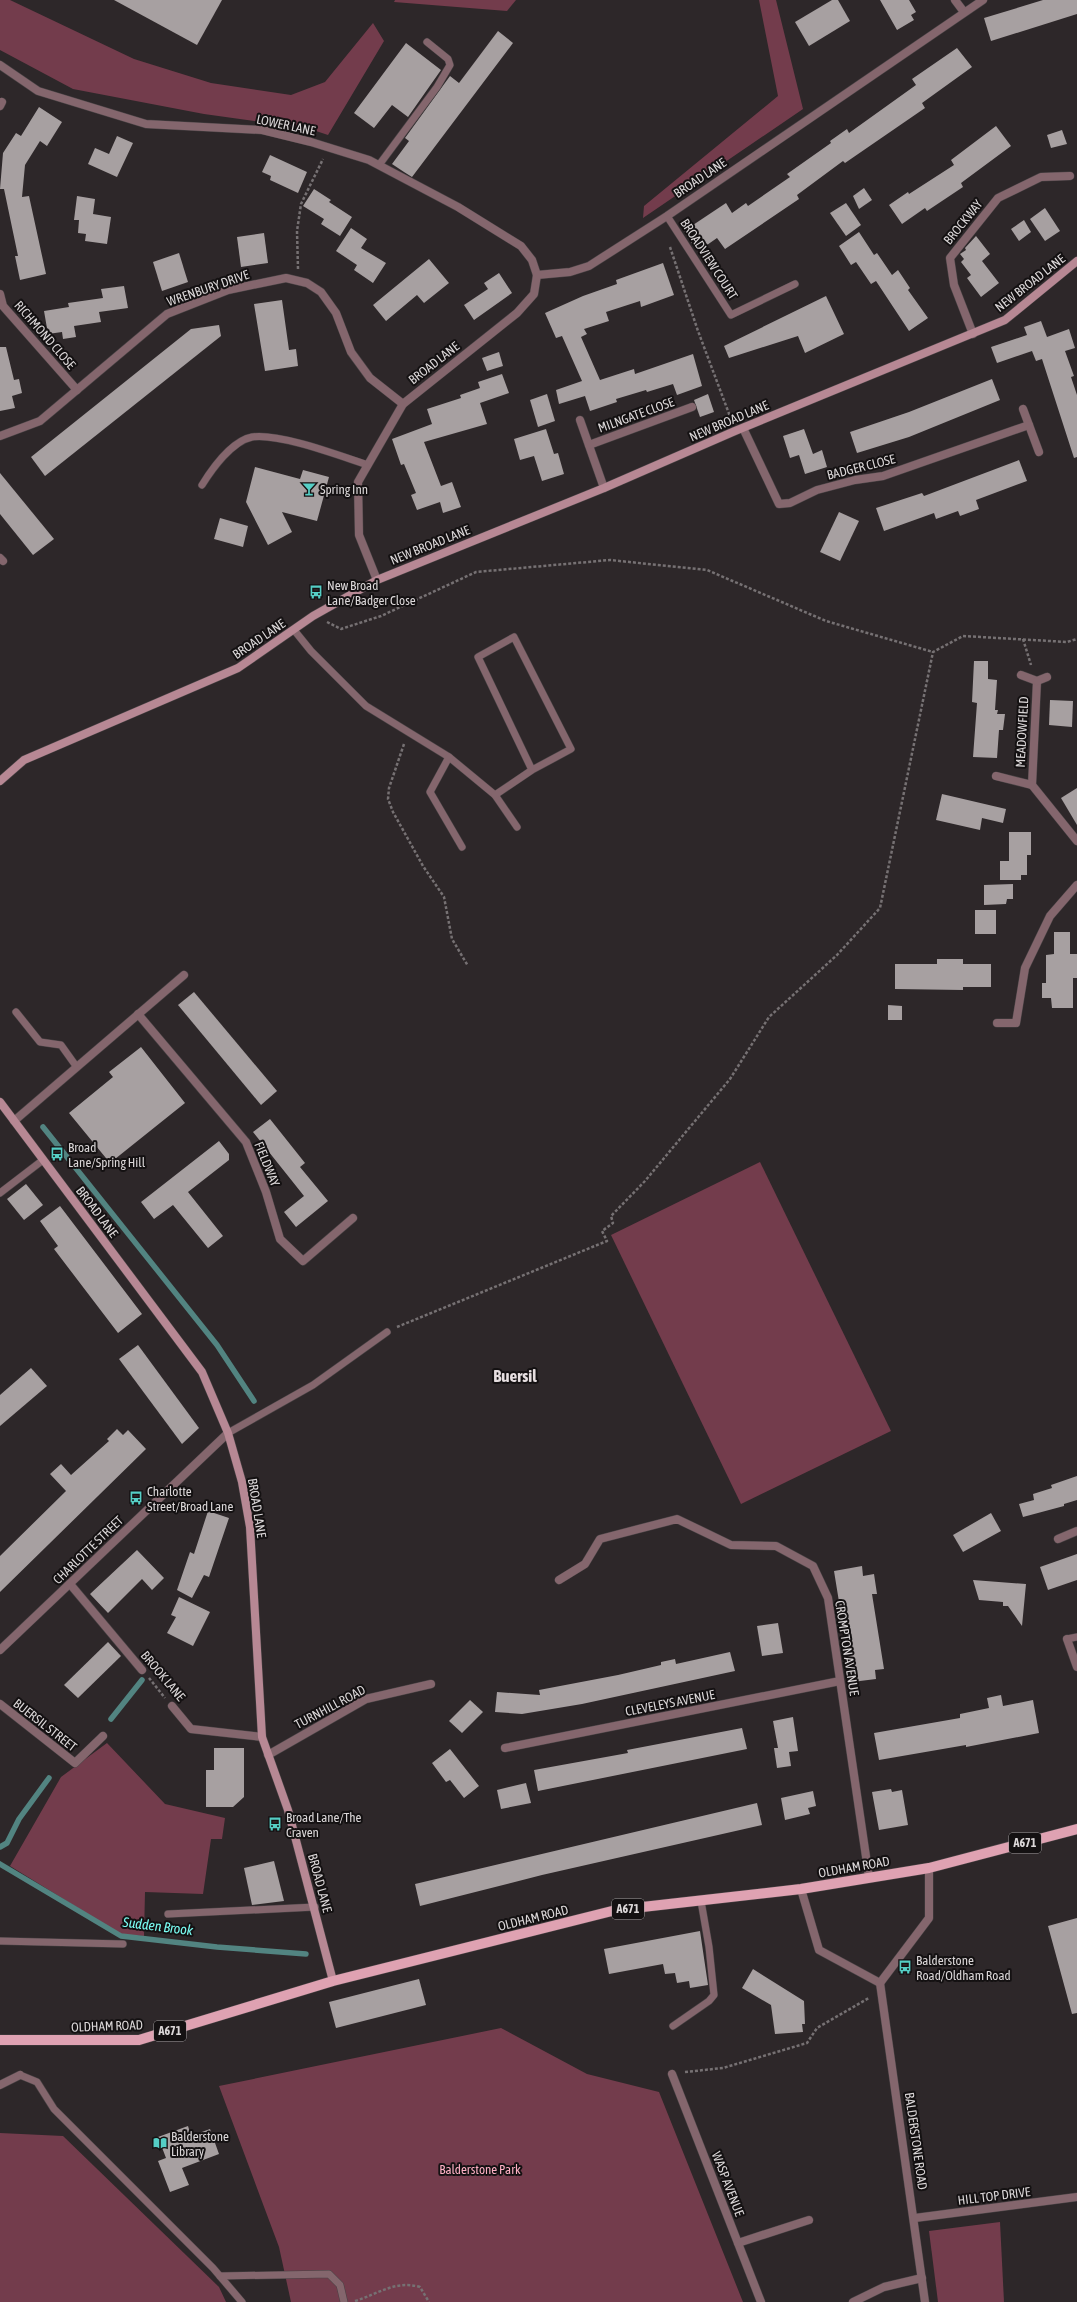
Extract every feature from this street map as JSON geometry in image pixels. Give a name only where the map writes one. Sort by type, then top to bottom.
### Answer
[{"type":"main road","name":"NEW BROAD LANE","points":[[377,580],[604,488],[739,430],[1005,320],[1077,261]]},
{"type":"main road","name":"BROAD LANE","points":[[0,781],[24,760],[238,668],[313,616],[377,580]]},
{"type":"main road","name":"BROAD LANE","points":[[0,1102],[202,1372],[228,1433],[242,1482],[250,1527],[262,1737],[288,1810],[315,1907],[333,1982]]},
{"type":"main road","name":"OLDHAM ROAD","points":[[0,2040],[139,2040],[333,1982],[616,1910],[801,1889],[929,1868],[1077,1829]]},
{"type":"street","points":[[955,0],[964,12]]},
{"type":"street","name":"BROAD LANE","points":[[377,580],[359,535],[358,482],[403,404],[517,313],[534,294],[537,275],[570,272],[589,266],[664,218],[983,0]]},
{"type":"street","name":"LOWER LANE","points":[[0,65],[38,91],[146,124],[262,130],[328,147],[379,165],[458,207],[521,246],[532,260],[537,275]]},
{"type":"street","name":"BROCKWAY","points":[[973,334],[954,285],[950,258],[998,198],[1041,177],[1070,176]]},
{"type":"street","name":"WRENBURY DRIVE","points":[[0,436],[40,421],[167,314],[228,290],[260,282],[286,278],[307,283],[321,292],[336,313],[351,352],[370,378],[403,404]]},
{"type":"street","name":"RICHMOND CLOSE","points":[[0,294],[4,306],[77,390]]},
{"type":"street","name":"MILNGATE CLOSE","points":[[589,445],[692,407]]},
{"type":"street","points":[[1023,409],[1039,452]]},
{"type":"street","name":"MILNGATE CLOSE","points":[[580,420],[604,488]]},
{"type":"street","name":"BADGER CLOSE","points":[[739,430],[779,504],[790,503],[817,490],[855,480],[882,476],[1029,425]]},
{"type":"street","name":"MEADOWFIELD","points":[[1021,675],[1037,681],[1047,676]]},
{"type":"street","name":"MEADOWFIELD","points":[[1032,785],[1037,681]]},
{"type":"street","name":"MEADOWFIELD","points":[[996,776],[1032,785],[1077,841]]},
{"type":"street","points":[[997,1023],[1016,1023],[1025,968],[1050,916],[1077,885]]},
{"type":"street","points":[[14,1121],[76,1066],[184,975]]},
{"type":"street","name":"FIELDWAY","points":[[138,1014],[246,1142],[266,1192],[280,1239],[303,1261],[353,1218]]},
{"type":"street","name":"CHARLOTTE STREET","points":[[0,1650],[228,1433]]},
{"type":"street","name":"CROMPTON AVENUE","points":[[559,1580],[585,1564],[600,1539],[677,1519],[731,1545],[776,1546],[812,1566],[828,1598],[869,1877]]},
{"type":"street","points":[[1058,1539],[1077,1531]]},
{"type":"street","name":"BROOK LANE","points":[[70,1584],[142,1670]]},
{"type":"street","points":[[1066,1639],[1077,1667]]},
{"type":"street","name":"CLEVELEYS AVENUE","points":[[505,1748],[840,1681]]},
{"type":"street","name":"TURNHILL ROAD","points":[[268,1755],[366,1699],[431,1684]]},
{"type":"street","name":"BUERSIL STREET","points":[[0,1704],[75,1763],[103,1736]]},
{"type":"street","name":"BROOK LANE","points":[[172,1706],[191,1729],[262,1737]]},
{"type":"street","points":[[801,1889],[819,1950],[881,1987],[928,1918],[929,1868]]},
{"type":"street","name":"BALDERSTONE ROAD","points":[[881,1987],[915,2218],[925,2302]]},
{"type":"street","name":"WASP AVENUE","points":[[672,2074],[761,2302]]},
{"type":"street","points":[[0,2085],[20,2075]]},
{"type":"street","name":"HILL TOP DRIVE","points":[[915,2218],[1077,2197]]},
{"type":"street","points":[[738,2243],[809,2220]]},
{"type":"street","points":[[853,2302],[884,2287],[922,2278]]},
{"type":"lane","points":[[379,165],[437,87],[450,65],[448,59],[427,42]]},
{"type":"lane","name":"BROADVIEW COURT","points":[[664,218],[731,315],[795,284]]},
{"type":"lane","points":[[202,485],[217,462],[234,448],[251,437],[289,442],[368,465]]},
{"type":"lane","points":[[294,630],[311,651],[366,706],[449,757],[496,795],[517,827]]},
{"type":"lane","points":[[496,795],[532,770],[571,749],[514,637],[478,657],[532,770]]},
{"type":"lane","points":[[449,757],[430,792],[462,847]]},
{"type":"lane","points":[[16,1012],[40,1042],[61,1045],[76,1066]]},
{"type":"lane","points":[[0,1193],[43,1160]]},
{"type":"lane","points":[[228,1433],[313,1385],[387,1332]]},
{"type":"lane","points":[[1066,1639],[1077,1636]]},
{"type":"lane","points":[[673,2026],[709,2001],[714,1995],[711,1961],[701,1901]]},
{"type":"lane","points":[[168,1914],[315,1907]]},
{"type":"lane","points":[[0,1941],[123,1944]]},
{"type":"lane","points":[[20,2075],[37,2082],[54,2109],[220,2276],[242,2302]]},
{"type":"lane","points":[[220,2276],[329,2274],[340,2285],[344,2302]]},
{"type":"path","points":[[299,281],[297,231],[301,204],[328,147]]},
{"type":"path","points":[[664,218],[698,331],[739,430]]},
{"type":"path","points":[[313,616],[341,629],[381,616],[476,572],[610,560],[707,570],[826,621],[933,652],[963,636],[1067,642],[1077,639]]},
{"type":"path","points":[[1023,639],[1037,681]]},
{"type":"path","points":[[387,1332],[606,1241],[602,1232],[613,1223],[611,1216],[645,1181],[730,1079],[769,1017],[837,955],[880,908],[933,652]]},
{"type":"path","points":[[407,731],[389,788],[388,799],[393,812],[444,897],[452,939],[468,966]]},
{"type":"path","name":"BROOK LANE","points":[[142,1670],[172,1706]]},
{"type":"path","points":[[672,2074],[723,2068],[807,2043],[817,2028],[881,1987]]},
{"type":"path","points":[[359,2300],[391,2286],[408,2284],[420,2287],[429,2302]]},
{"type":"green space","points":[[0,0],[10,0],[134,59],[211,83],[291,95],[325,82],[373,23],[384,41],[328,135],[310,129],[204,114],[73,89],[0,50]]},
{"type":"green space","points":[[395,0],[516,0],[507,11],[394,2]]},
{"type":"green space","points":[[759,0],[776,0],[803,109],[643,218],[644,206],[778,96]]},
{"type":"green space","points":[[760,1162],[891,1431],[741,1504],[611,1235]]},
{"type":"green space","points":[[107,1743],[165,1804],[225,1818],[222,1839],[211,1839],[203,1894],[145,1892],[144,1936],[122,1935],[10,1866],[61,1777]]},
{"type":"green space","name":"Balderstone Park","points":[[501,2028],[587,2074],[659,2092],[743,2302],[291,2302],[279,2247],[219,2086]]},
{"type":"green space","points":[[0,2133],[63,2136],[219,2287],[226,2302],[0,2302]]},
{"type":"green space","points":[[1000,2222],[1004,2302],[938,2302],[929,2231]]},
{"type":"building","points":[[114,0],[222,0],[197,45]]},
{"type":"building","points":[[832,0],[838,0],[850,21],[809,46],[795,22]]},
{"type":"building","points":[[880,0],[909,0],[916,12],[911,15],[914,20],[897,30]]},
{"type":"building","points":[[1043,0],[1077,0],[1077,14],[991,41],[984,18]]},
{"type":"building","points":[[498,31],[513,43],[412,177],[392,164],[409,141],[405,138],[450,76],[459,83]]},
{"type":"building","points":[[406,43],[441,70],[408,117],[392,105],[374,128],[354,113]]},
{"type":"building","points":[[957,48],[972,67],[922,103],[925,108],[845,163],[843,161],[797,195],[799,199],[725,249],[717,238],[707,245],[702,238],[693,245],[684,231],[726,203],[732,213],[746,203],[748,206],[790,177],[787,174],[831,143],[830,141],[847,129],[849,133],[916,85],[912,79]]},
{"type":"building","points":[[39,107],[62,122],[47,146],[40,141],[25,165],[22,197],[29,196],[46,274],[20,280],[15,256],[18,256],[4,189],[0,189],[3,153],[16,133],[21,136]]},
{"type":"building","points":[[996,126],[1011,146],[961,183],[963,187],[927,211],[925,208],[902,224],[889,205],[954,165],[951,160]]},
{"type":"building","points":[[1062,130],[1067,144],[1051,148],[1047,135]]},
{"type":"building","points":[[117,136],[133,143],[117,177],[88,164],[95,148],[109,154]]},
{"type":"building","points":[[270,155],[307,172],[298,193],[270,180],[271,176],[262,172]]},
{"type":"building","points":[[864,188],[872,200],[859,209],[853,196]]},
{"type":"building","points":[[314,189],[331,200],[329,202],[352,217],[340,236],[321,224],[324,219],[303,206]]},
{"type":"building","points":[[77,196],[95,199],[93,214],[111,217],[107,244],[85,241],[86,234],[78,233],[79,220],[74,220]]},
{"type":"building","points":[[846,203],[861,225],[846,236],[830,213]]},
{"type":"building","points":[[1045,208],[1060,231],[1045,241],[1030,219]]},
{"type":"building","points":[[1024,220],[1031,232],[1019,241],[1011,229]]},
{"type":"building","points":[[351,228],[367,239],[361,248],[386,263],[373,283],[354,270],[357,265],[336,251]]},
{"type":"building","points":[[859,232],[874,255],[877,253],[892,275],[898,270],[910,288],[908,290],[928,318],[909,331],[876,281],[871,284],[856,262],[851,265],[839,246]]},
{"type":"building","points":[[264,233],[268,263],[241,267],[237,237]]},
{"type":"building","points":[[976,236],[990,254],[982,261],[999,283],[981,297],[967,278],[971,275],[961,262],[964,259],[960,254],[966,250],[965,248]]},
{"type":"building","points":[[179,253],[188,282],[162,291],[153,262]]},
{"type":"building","points":[[429,259],[449,283],[424,303],[417,295],[386,321],[373,305]]},
{"type":"building","points":[[663,263],[674,295],[641,307],[640,301],[606,312],[609,321],[584,329],[587,334],[581,337],[600,380],[634,369],[635,374],[693,354],[702,386],[677,395],[673,384],[647,392],[646,390],[616,399],[617,402],[590,411],[585,396],[559,404],[556,390],[582,381],[562,336],[556,338],[545,313],[583,296],[617,284],[616,280]]},
{"type":"building","points":[[499,273],[512,293],[474,320],[464,305],[488,289],[484,283]]},
{"type":"building","points":[[124,286],[128,308],[99,312],[101,322],[74,326],[76,337],[63,339],[62,332],[48,334],[44,311],[69,307],[68,303],[103,298],[101,289]]},
{"type":"building","points":[[826,296],[844,334],[805,353],[798,336],[729,358],[724,346]]},
{"type":"building","points":[[282,300],[289,350],[296,349],[298,366],[265,371],[254,304]]},
{"type":"building","points":[[1041,321],[1047,337],[1069,329],[1075,348],[1065,351],[1074,376],[1071,377],[1077,395],[1077,457],[1074,458],[1042,359],[1036,361],[1032,351],[997,363],[991,347],[1027,335],[1024,327]]},
{"type":"building","points":[[219,325],[221,336],[45,476],[31,457],[191,329]]},
{"type":"building","points":[[0,347],[6,347],[14,380],[19,379],[22,393],[12,396],[15,408],[0,411]]},
{"type":"building","points":[[499,352],[503,366],[487,371],[482,358]]},
{"type":"building","points":[[502,374],[509,393],[480,403],[487,424],[424,442],[441,486],[452,482],[461,507],[443,513],[440,502],[417,510],[411,495],[416,493],[404,464],[401,465],[392,439],[432,424],[427,409],[461,398],[460,395],[480,388],[478,382]]},
{"type":"building","points":[[992,379],[1000,400],[909,437],[857,453],[850,432],[909,412]]},
{"type":"building","points":[[547,394],[555,421],[538,427],[530,400]]},
{"type":"building","points":[[708,394],[714,412],[700,417],[694,400]]},
{"type":"building","points":[[546,429],[554,454],[558,453],[564,474],[542,481],[534,456],[520,460],[514,439]]},
{"type":"building","points":[[804,429],[813,454],[822,450],[827,467],[805,474],[799,455],[790,458],[783,436]]},
{"type":"building","points":[[1019,460],[1027,481],[976,500],[979,509],[960,516],[958,511],[936,519],[934,513],[884,531],[876,508],[922,493],[924,496]]},
{"type":"building","points":[[255,467],[300,479],[303,470],[329,477],[317,521],[282,512],[292,532],[268,545],[246,502]]},
{"type":"building","points":[[0,473],[54,539],[33,555],[0,514]]},
{"type":"building","points":[[839,512],[859,521],[840,561],[820,552]]},
{"type":"building","points":[[220,518],[248,526],[243,547],[214,539]]},
{"type":"building","points":[[974,661],[988,661],[988,679],[997,680],[995,710],[998,710],[997,714],[1005,714],[1003,730],[999,730],[997,758],[973,757],[977,703],[972,702]]},
{"type":"building","points":[[1050,700],[1073,701],[1072,727],[1049,725]]},
{"type":"building","points":[[1077,788],[1077,825],[1061,798]]},
{"type":"building","points":[[942,794],[1006,809],[1003,823],[982,818],[980,830],[936,820]]},
{"type":"building","points":[[1009,832],[1031,832],[1031,855],[1027,855],[1027,875],[1021,875],[1021,880],[1000,880],[1000,861],[1009,861]]},
{"type":"building","points":[[1013,884],[1013,899],[1007,899],[1006,904],[984,905],[984,885]]},
{"type":"building","points":[[975,910],[996,910],[996,934],[975,934]]},
{"type":"building","points":[[1054,932],[1070,932],[1070,954],[1077,954],[1077,978],[1073,978],[1073,1008],[1052,1008],[1051,998],[1042,998],[1042,983],[1046,983],[1046,955],[1054,954]]},
{"type":"building","points":[[937,959],[963,959],[963,964],[991,964],[991,987],[963,987],[963,990],[895,989],[895,964],[937,964]]},
{"type":"building","points":[[194,992],[277,1091],[261,1105],[178,1005]]},
{"type":"building","points":[[888,1005],[902,1006],[902,1020],[888,1020]]},
{"type":"building","points":[[141,1047],[185,1103],[110,1163],[69,1113],[113,1077],[109,1072]]},
{"type":"building","points":[[270,1119],[305,1163],[300,1167],[328,1201],[296,1227],[284,1212],[304,1196],[253,1132]]},
{"type":"building","points":[[219,1141],[229,1154],[229,1160],[188,1192],[223,1236],[208,1248],[173,1205],[154,1219],[141,1202]]},
{"type":"building","points":[[26,1184],[43,1205],[24,1220],[7,1199]]},
{"type":"building","points":[[60,1206],[142,1314],[118,1333],[54,1249],[58,1246],[40,1221]]},
{"type":"building","points":[[138,1345],[199,1428],[182,1444],[119,1359]]},
{"type":"building","points":[[31,1368],[47,1386],[0,1426],[0,1395]]},
{"type":"building","points":[[117,1429],[123,1435],[128,1430],[146,1449],[0,1592],[0,1556],[66,1491],[50,1474],[61,1464],[71,1475],[109,1441],[107,1439]]},
{"type":"building","points":[[1077,1476],[1077,1500],[1064,1504],[1064,1506],[1023,1517],[1019,1504],[1034,1500],[1033,1494],[1052,1488],[1051,1485]]},
{"type":"building","points":[[208,1511],[229,1518],[209,1577],[204,1575],[192,1598],[177,1590],[190,1552],[194,1554]]},
{"type":"building","points":[[991,1513],[1001,1531],[963,1552],[953,1535]]},
{"type":"building","points":[[137,1550],[164,1578],[152,1590],[142,1579],[108,1613],[90,1594]]},
{"type":"building","points":[[1077,1554],[1077,1580],[1048,1590],[1040,1567]]},
{"type":"building","points":[[862,1566],[863,1576],[874,1574],[877,1594],[872,1594],[884,1669],[875,1670],[876,1679],[852,1682],[834,1571]]},
{"type":"building","points":[[973,1580],[1026,1584],[1022,1626],[1008,1606],[1003,1606],[1003,1602],[979,1600]]},
{"type":"building","points":[[179,1597],[210,1612],[193,1646],[167,1633],[176,1617],[171,1615]]},
{"type":"building","points":[[778,1623],[783,1653],[762,1656],[757,1626]]},
{"type":"building","points":[[108,1642],[121,1656],[78,1698],[64,1685]]},
{"type":"building","points":[[730,1652],[735,1671],[582,1704],[522,1714],[495,1712],[497,1692],[540,1695],[539,1690],[618,1675],[661,1665],[661,1662],[675,1659],[676,1664]]},
{"type":"building","points":[[1001,1695],[1003,1706],[1033,1700],[1039,1733],[966,1747],[966,1745],[879,1760],[874,1733],[960,1718],[960,1714],[989,1708],[987,1698]]},
{"type":"building","points":[[470,1700],[483,1712],[462,1733],[449,1721]]},
{"type":"building","points":[[793,1717],[798,1751],[789,1752],[791,1766],[777,1768],[774,1748],[778,1748],[773,1721]]},
{"type":"building","points":[[742,1728],[747,1749],[538,1791],[534,1770],[628,1753],[627,1750]]},
{"type":"building","points":[[214,1748],[244,1748],[244,1797],[233,1807],[206,1807],[206,1770],[214,1770]]},
{"type":"building","points":[[450,1749],[479,1786],[464,1798],[450,1780],[446,1782],[432,1763]]},
{"type":"building","points":[[526,1783],[531,1803],[501,1809],[497,1790]]},
{"type":"building","points":[[891,1789],[892,1792],[902,1790],[908,1825],[879,1830],[872,1792]]},
{"type":"building","points":[[813,1791],[816,1806],[808,1808],[810,1814],[785,1820],[781,1798]]},
{"type":"building","points":[[757,1803],[762,1825],[542,1875],[420,1906],[415,1884]]},
{"type":"building","points":[[274,1861],[284,1901],[252,1905],[244,1868]]},
{"type":"building","points":[[1077,1918],[1077,2013],[1072,2014],[1048,1926]]},
{"type":"building","points":[[700,1931],[708,1985],[690,1988],[689,1981],[677,1983],[675,1973],[665,1974],[663,1964],[609,1974],[604,1949]]},
{"type":"building","points":[[753,1969],[804,2001],[805,2024],[802,2024],[803,2032],[775,2034],[771,2005],[742,1988]]},
{"type":"building","points":[[419,1979],[426,2005],[336,2028],[329,2002]]},
{"type":"building","points":[[188,2126],[191,2136],[210,2129],[219,2154],[182,2168],[189,2185],[170,2192],[158,2161],[166,2158],[158,2137]]},
{"type":"waterway","points":[[43,1127],[217,1345],[254,1401]]},
{"type":"waterway","points":[[111,1719],[142,1680]]},
{"type":"waterway","points":[[0,1847],[7,1843],[19,1819],[49,1778]]},
{"type":"waterway","name":"Sudden Brook","points":[[0,1864],[121,1936],[217,1947],[306,1954]]},
{"type":"place","name":"Spring Inn","points":[[309,489]]},
{"type":"place","name":"New Broad Lane/Badger Close","points":[[316,592]]},
{"type":"place","name":"Broad Lane/Spring Hill","points":[[57,1154]]},
{"type":"place","name":"Charlotte Street/Broad Lane","points":[[136,1498]]},
{"type":"place","name":"Broad Lane/The Craven","points":[[275,1824]]},
{"type":"place","name":"Balderstone Road/Oldham Road","points":[[905,1967]]},
{"type":"place","name":"Balderstone Library","points":[[160,2143]]},
{"type":"district","name":"Buersil","points":[[515,1376]]}]
